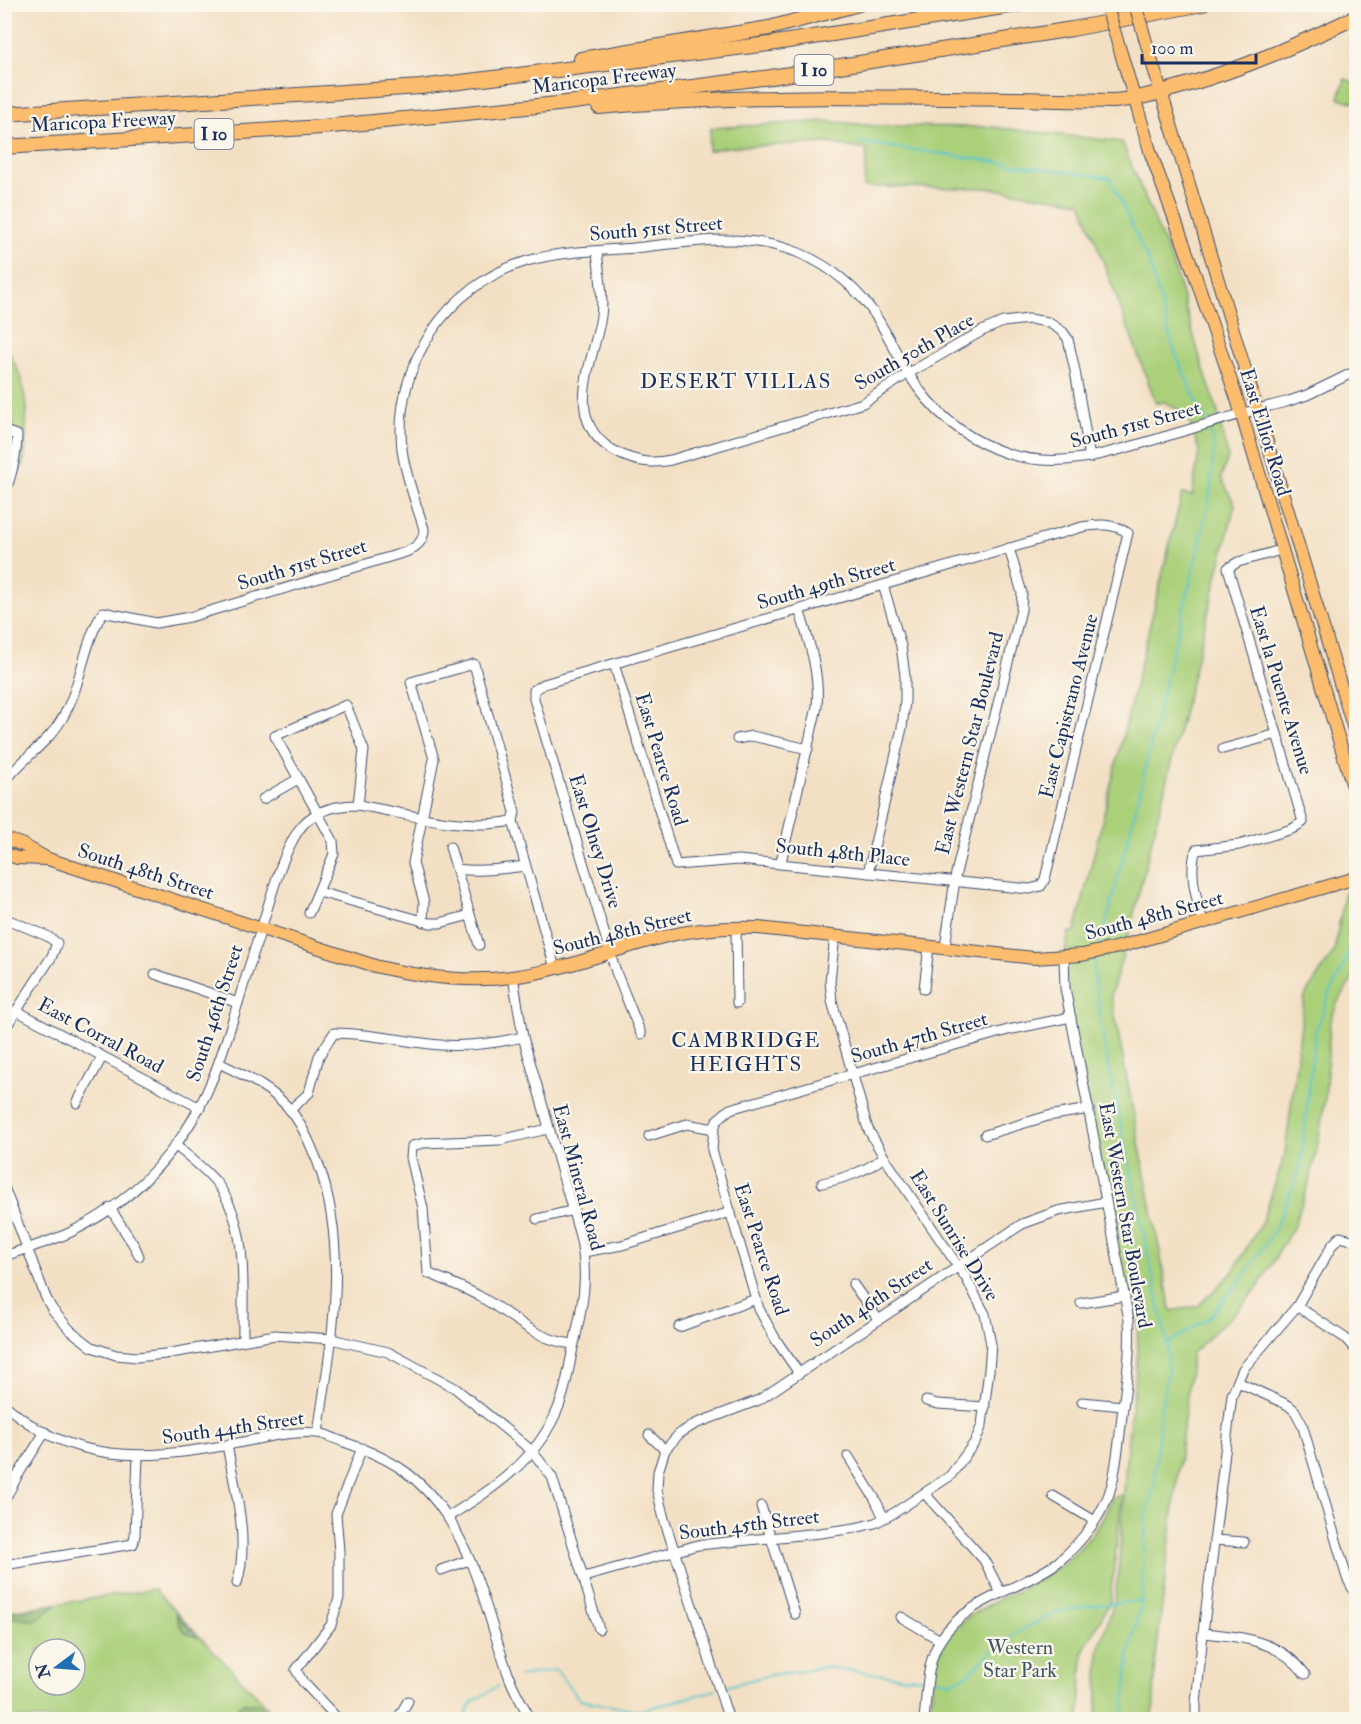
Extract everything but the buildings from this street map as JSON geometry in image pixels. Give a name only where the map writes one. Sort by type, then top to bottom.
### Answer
[{"type":"highway","points":[[420,87],[500,69],[652,48],[769,28],[859,4]]},
{"type":"highway","name":"Maricopa Freeway","points":[[4,114],[420,87],[769,44],[1022,4]]},
{"type":"highway","name":"Maricopa Freeway","points":[[4,147],[217,134],[423,118],[558,104],[771,77],[1072,29],[1203,4]]},
{"type":"highway","points":[[423,118],[507,116],[656,102],[772,98],[1114,101],[1134,99],[1161,93],[1240,67],[1356,17]]},
{"type":"main road","name":"East Elliot Road","points":[[1106,4],[1134,99],[1241,415],[1356,797]]},
{"type":"main road","name":"East Elliot Road","points":[[1135,4],[1356,736]]},
{"type":"main road","points":[[1318,668],[1335,663]]},
{"type":"main road","name":"South 48th Street","points":[[4,838],[23,845],[48,859],[375,966],[451,979],[513,977],[691,931],[736,927],[1034,958],[1082,955],[1108,950],[1356,878]]},
{"type":"main road","name":"South 48th Street","points":[[4,853],[17,858],[48,859]]},
{"type":"street","name":"South 51st Street","points":[[4,783],[46,739],[64,715],[79,681],[94,627],[103,612],[156,623],[190,617],[413,549],[420,543],[424,537],[424,529],[404,460],[402,417],[409,378],[418,352],[448,310],[469,291],[498,272],[525,261],[544,257],[715,240],[751,240],[798,252],[834,273],[861,296],[918,388],[946,419],[985,445],[1035,460],[1059,462],[1090,458],[1307,395],[1356,371]]},
{"type":"street","name":"South 50th Place","points":[[597,252],[601,315],[583,394],[584,404],[586,416],[597,436],[612,450],[627,458],[654,464],[863,404],[909,373],[996,325],[1029,319],[1048,322],[1063,332],[1071,347],[1090,458]]},
{"type":"street","points":[[4,431],[13,432],[16,435],[17,445],[4,496]]},
{"type":"street","name":"South 49th Street","points":[[534,690],[544,684],[615,663],[1094,525],[1107,524],[1120,527],[1128,533]]},
{"type":"street","name":"East Capistrano Avenue","points":[[1041,886],[1045,879],[1128,533]]},
{"type":"street","name":"East Western Star Boulevard","points":[[945,947],[954,883],[1021,610],[1022,593],[1009,548]]},
{"type":"street","name":"East la Puente Avenue","points":[[1203,922],[1195,891],[1193,859],[1196,850],[1239,845],[1292,829],[1303,822],[1228,568],[1238,562],[1281,550]]},
{"type":"street","points":[[868,873],[902,728],[905,701],[905,676],[901,646],[883,585]]},
{"type":"street","points":[[781,862],[817,707],[819,686],[800,609]]},
{"type":"street","name":"East Pearce Road","points":[[615,663],[676,865]]},
{"type":"street","points":[[423,922],[424,902],[413,862],[434,759],[411,682],[474,664],[515,812],[513,821],[555,968]]},
{"type":"street","name":"East Olney Drive","points":[[534,690],[534,699],[622,991],[641,1034]]},
{"type":"street","points":[[309,913],[335,848],[275,736],[346,705],[364,750],[358,805]]},
{"type":"street","points":[[1223,749],[1276,734]]},
{"type":"street","points":[[737,739],[752,736],[808,748]]},
{"type":"street","points":[[263,799],[298,779]]},
{"type":"street","points":[[261,929],[281,866],[299,830],[317,813],[332,806],[358,805],[422,819],[475,825],[513,821]]},
{"type":"street","points":[[450,847],[479,945]]},
{"type":"street","name":"South 48th Place","points":[[676,865],[739,860],[781,862],[954,883],[1030,889],[1041,886]]},
{"type":"street","points":[[457,869],[495,870],[525,866]]},
{"type":"street","points":[[319,892],[423,922],[440,923],[470,915]]},
{"type":"street","points":[[4,918],[47,936],[57,943],[52,957],[4,1030]]},
{"type":"street","points":[[736,927],[737,1004]]},
{"type":"street","name":"South 46th Street","points":[[4,1256],[68,1233],[110,1208],[143,1183],[175,1146],[200,1108],[219,1063],[261,929]]},
{"type":"street","name":"East Sunrise Drive","points":[[835,936],[830,981],[832,1001],[868,1129],[884,1157],[966,1278],[985,1314],[991,1344],[982,1425],[975,1442],[950,1476],[884,1518]]},
{"type":"street","points":[[924,988],[929,946]]},
{"type":"street","name":"East Western Star Boulevard","points":[[924,1719],[932,1660],[940,1640],[968,1612],[981,1603],[1025,1583],[1059,1561],[1095,1521],[1112,1486],[1130,1354],[1129,1320],[1065,988],[1064,956]]},
{"type":"street","points":[[155,974],[238,1003]]},
{"type":"street","name":"East Mineral Road","points":[[448,1517],[517,1469],[552,1421],[560,1405],[584,1298],[584,1252],[574,1210],[548,1129],[523,1037],[513,977]]},
{"type":"street","name":"East Corral Road","points":[[16,1011],[200,1108]]},
{"type":"street","name":"South 47th Street","points":[[714,1130],[717,1120],[730,1109],[1008,1029],[1071,1017]]},
{"type":"street","points":[[290,1110],[309,1093],[319,1056],[334,1033],[354,1033],[441,1045],[488,1045],[523,1037]]},
{"type":"street","points":[[77,1103],[102,1056]]},
{"type":"street","points":[[219,1063],[256,1081],[290,1110],[311,1146],[327,1190],[334,1231],[336,1274],[332,1339],[318,1433]]},
{"type":"street","points":[[985,1135],[1048,1116],[1089,1109]]},
{"type":"street","points":[[649,1136],[687,1124],[714,1130]]},
{"type":"street","points":[[548,1129],[500,1140],[424,1143],[412,1146],[411,1158],[423,1208],[428,1273],[478,1295],[520,1324],[542,1335],[563,1343],[573,1344]]},
{"type":"street","name":"East Pearce Road","points":[[714,1130],[712,1150],[756,1299],[767,1326],[799,1373]]},
{"type":"street","points":[[175,1146],[205,1169],[230,1203],[241,1242],[243,1339]]},
{"type":"street","points":[[822,1183],[854,1175],[884,1157]]},
{"type":"street","points":[[4,1187],[46,1298],[70,1330],[92,1347],[116,1355],[137,1357],[275,1335],[332,1339],[388,1352],[455,1388],[532,1451],[552,1477],[599,1629]]},
{"type":"street","name":"South 46th Street","points":[[665,1450],[679,1434],[695,1424],[759,1400],[1000,1237],[1038,1217],[1106,1202]]},
{"type":"street","points":[[110,1208],[139,1256]]},
{"type":"street","points":[[537,1220],[574,1210]]},
{"type":"street","points":[[584,1252],[622,1245],[731,1212]]},
{"type":"street","points":[[1197,1719],[1196,1703],[1203,1633],[1232,1395],[1243,1370],[1297,1306],[1334,1244],[1340,1238],[1356,1241]]},
{"type":"street","points":[[853,1284],[878,1319]]},
{"type":"street","points":[[1080,1304],[1125,1296]]},
{"type":"street","points":[[679,1327],[756,1299]]},
{"type":"street","points":[[1297,1306],[1345,1338],[1356,1350]]},
{"type":"street","points":[[1238,1382],[1288,1405],[1295,1411],[1302,1424],[1347,1578],[1356,1595]]},
{"type":"street","points":[[926,1401],[984,1407]]},
{"type":"street","points":[[1082,1402],[1123,1406]]},
{"type":"street","name":"South 44th Street","points":[[4,1404],[45,1432],[80,1448],[104,1453],[154,1456],[269,1436],[318,1433],[386,1458],[415,1478],[448,1517],[470,1560],[511,1681],[531,1719]]},
{"type":"street","points":[[4,1501],[45,1432]]},
{"type":"street","points":[[649,1435],[665,1450],[658,1472],[657,1490],[674,1551],[729,1719]]},
{"type":"street","points":[[227,1445],[243,1544],[241,1570],[237,1583]]},
{"type":"street","points":[[339,1719],[303,1682],[296,1670],[331,1625],[339,1598],[336,1514],[362,1448]]},
{"type":"street","points":[[4,1565],[133,1544],[138,1456]]},
{"type":"street","points":[[848,1456],[884,1518]]},
{"type":"street","points":[[925,1494],[984,1560],[1001,1593]]},
{"type":"street","points":[[1053,1496],[1095,1521]]},
{"type":"street","points":[[761,1506],[795,1614]]},
{"type":"street","name":"South 45th Street","points":[[584,1577],[698,1545],[855,1528],[884,1518]]},
{"type":"street","points":[[1214,1540],[1244,1542]]},
{"type":"street","points":[[441,1570],[470,1560]]},
{"type":"street","points":[[901,1617],[940,1640]]},
{"type":"street","points":[[1203,1633],[1236,1636],[1257,1641],[1285,1656],[1305,1674]]},
{"type":"street","points":[[397,1719],[408,1701]]},
{"type":"green space","points":[[1345,79],[1356,83],[1356,103],[1339,98]]},
{"type":"green space","points":[[828,121],[876,126],[991,127],[1122,142],[1174,267],[1217,409],[1228,457],[1221,478],[1235,504],[1129,933],[1111,995],[1171,1311],[1198,1306],[1232,1273],[1262,1222],[1285,1154],[1304,1000],[1334,952],[1345,892],[1356,890],[1356,974],[1338,1001],[1330,1023],[1325,1099],[1308,1186],[1293,1228],[1258,1287],[1241,1307],[1192,1353],[1156,1657],[1153,1719],[1097,1719],[1099,1650],[1115,1598],[1119,1565],[1127,1446],[1138,1354],[1137,1320],[1125,1296],[1065,988],[1064,956],[1069,932],[1075,932],[1182,494],[1192,496],[1199,451],[1188,416],[1165,402],[1156,403],[1081,202],[988,188],[864,187],[867,150],[829,143],[726,147],[708,151],[711,128]]},
{"type":"green space","points":[[4,341],[20,375],[27,408],[24,465],[5,482],[5,431],[11,432],[13,426],[5,390]]},
{"type":"green space","name":"Western Star Park","points":[[1122,1495],[1110,1602],[1083,1651],[1080,1719],[929,1720],[937,1661],[951,1633],[981,1609],[1054,1571],[1089,1538],[1106,1512],[1112,1497]]},
{"type":"green space","points":[[154,1589],[279,1719],[5,1719],[4,1612]]},
{"type":"green space","points":[[58,1604],[36,1621],[14,1618],[5,1614],[5,1612]]},
{"type":"green space","points":[[176,1614],[198,1637],[183,1630]]},
{"type":"green space","points":[[244,1703],[260,1703],[276,1719],[260,1719],[245,1714],[238,1707]]},
{"type":"waterway","points":[[858,142],[1110,178],[1150,265],[1175,353],[1206,422]]},
{"type":"waterway","points":[[1100,947],[1200,543],[1210,493],[1214,445],[1208,427]]},
{"type":"waterway","points":[[1167,1344],[1208,1318],[1241,1280],[1274,1231],[1300,1170],[1315,1033],[1329,995],[1345,963],[1354,935],[1352,896]]},
{"type":"waterway","points":[[1096,958],[1093,969],[1105,1050],[1167,1344],[1168,1372],[1160,1411],[1154,1487],[1146,1515],[1142,1601],[1129,1652],[1125,1720]]},
{"type":"waterway","points":[[931,1678],[952,1682],[969,1674],[992,1651],[1021,1630],[1055,1613],[1086,1606],[1142,1601]]},
{"type":"waterway","points":[[721,1688],[766,1676],[825,1667],[900,1677],[926,1678]]},
{"type":"waterway","points":[[519,1676],[556,1670],[580,1700],[639,1711],[716,1690]]},
{"type":"waterway","points":[[463,1720],[472,1702],[498,1686]]},
{"type":"district","name":"DESERT VILLAS","points":[[736,381]]},
{"type":"district","name":"CAMBRIDGE HEIGHTS","points":[[746,1052]]}]
